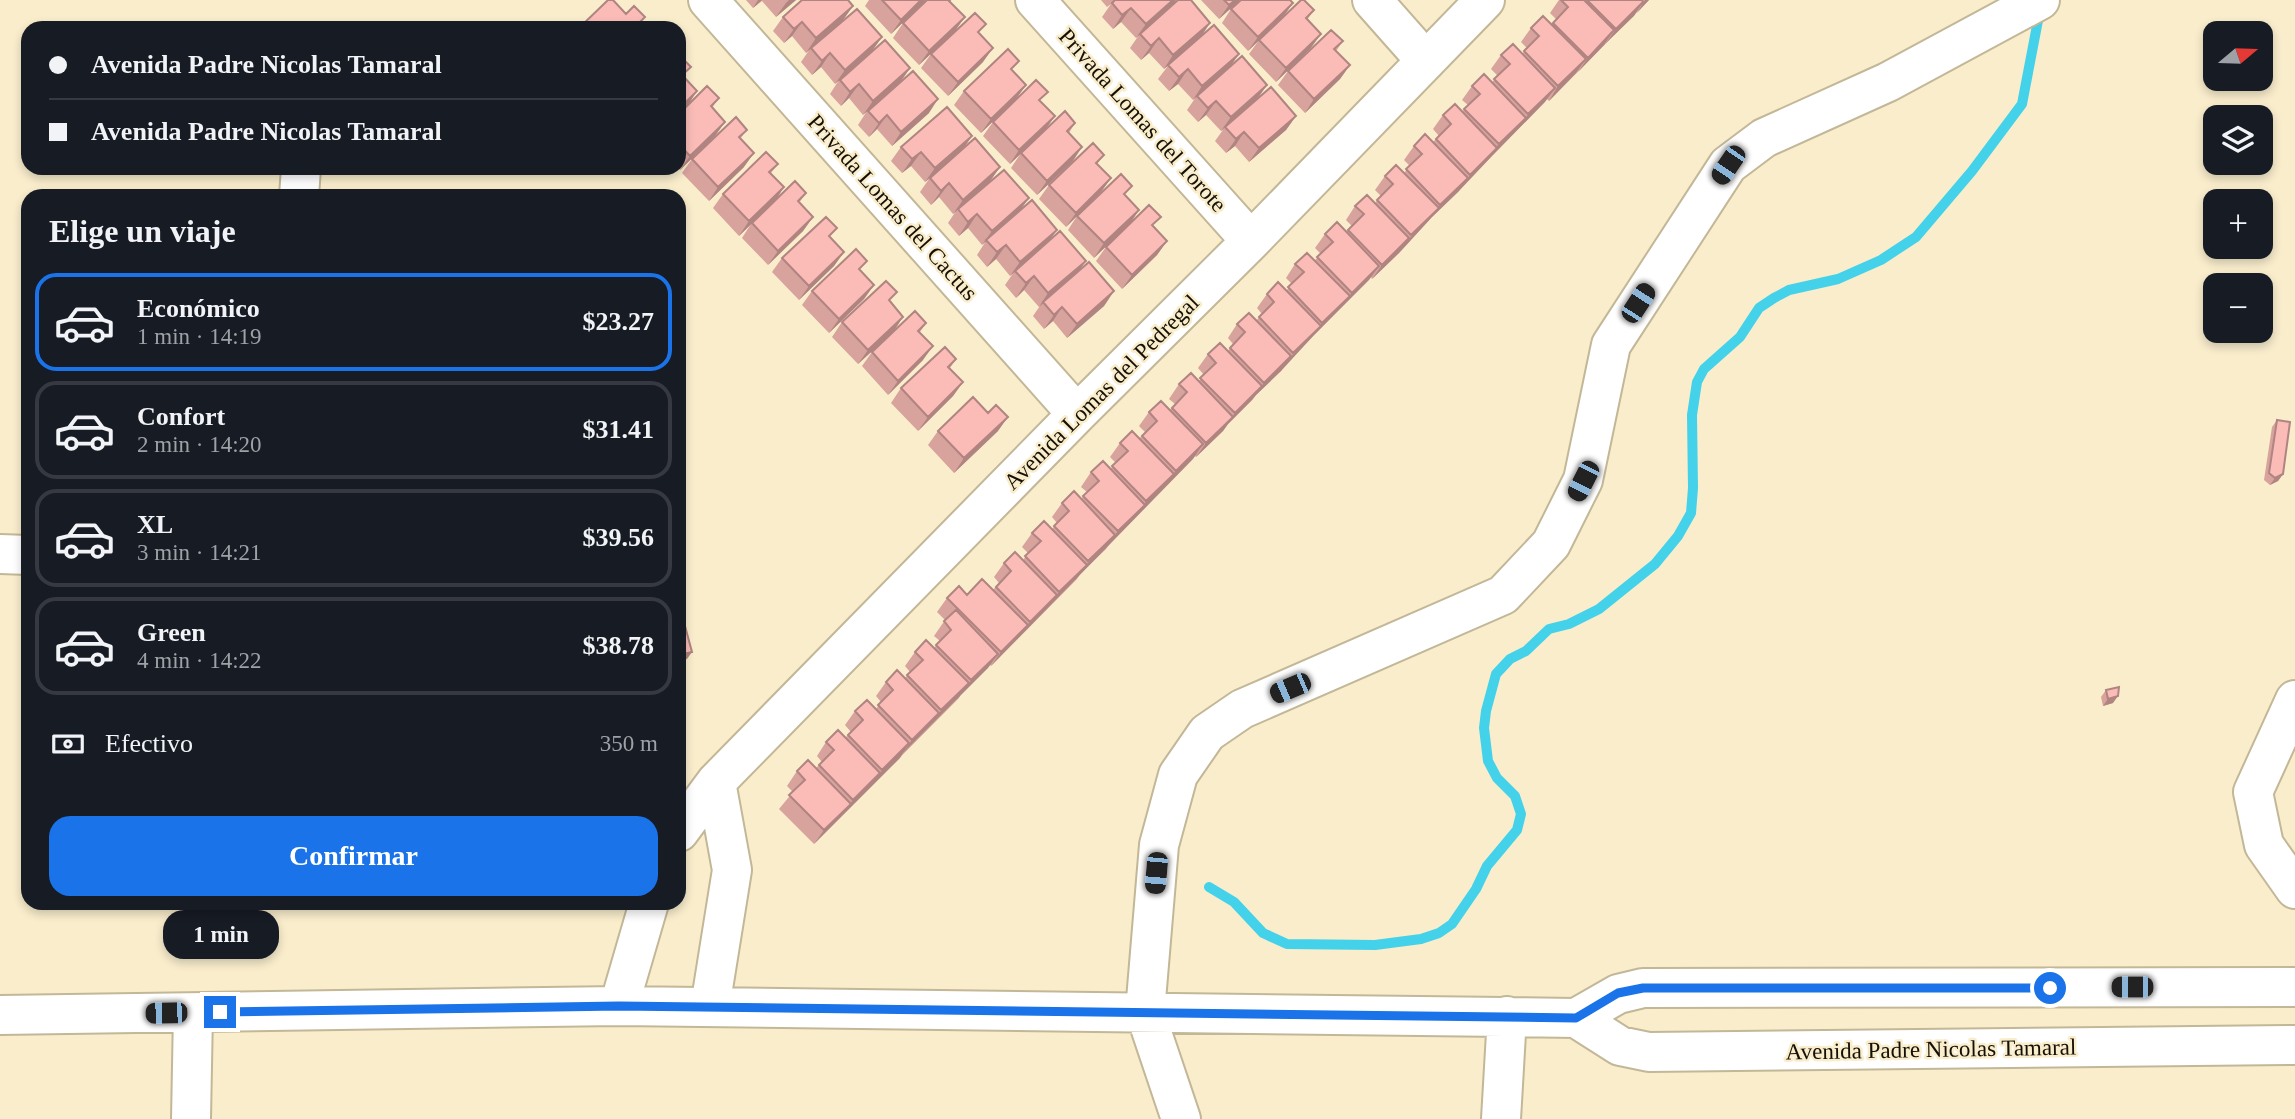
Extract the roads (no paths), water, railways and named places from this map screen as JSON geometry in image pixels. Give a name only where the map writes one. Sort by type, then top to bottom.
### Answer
[{"type":"street","name":"Privada Lomas del Cactus","points":[[708,0],[1077,414]]},
{"type":"street","name":"Privada Lomas del Torote","points":[[1035,0],[1251,241]]},
{"type":"street","points":[[1372,0],[1426,61]]},
{"type":"street","name":"Avenida Lomas del Pedregal","points":[[686,823],[716,782],[1251,241],[1485,0]]},
{"type":"street","points":[[1181,1119],[1145,1012],[1159,845],[1178,775],[1207,733],[1242,709],[1503,595],[1550,544],[1583,481],[1611,345],[1728,165],[1764,138],[1888,82],[2040,0]]},
{"type":"street","points":[[0,555],[21,555]]},
{"type":"street","points":[[2295,701],[2253,792],[2264,845],[2295,889]]},
{"type":"street","points":[[710,1007],[732,870],[716,782]]},
{"type":"street","points":[[619,1006],[647,910]]},
{"type":"street","points":[[0,1015],[619,1006],[1576,1018],[1618,993],[1643,988],[2295,987]]},
{"type":"street","points":[[191,1119],[193,1013]]},
{"type":"street","points":[[1501,1119],[1507,1016]]},
{"type":"street","name":"Avenida Padre Nicolas Tamaral","points":[[1576,1018],[1620,1046],[1649,1052],[2295,1045]]},
{"type":"waterway","points":[[1209,887],[1234,902],[1263,933],[1287,944],[1375,945],[1421,939],[1439,933],[1452,924],[1476,889],[1487,866],[1517,830],[1521,814],[1515,796],[1497,778],[1488,761],[1484,728],[1496,674],[1510,659],[1526,651],[1549,629],[1569,624],[1599,609],[1655,564],[1678,536],[1691,513],[1692,415],[1697,382],[1704,369],[1740,337],[1759,308],[1774,298],[1789,290],[1838,279],[1881,260],[1916,237],[1972,171],[2022,104],[2040,10]]}]
